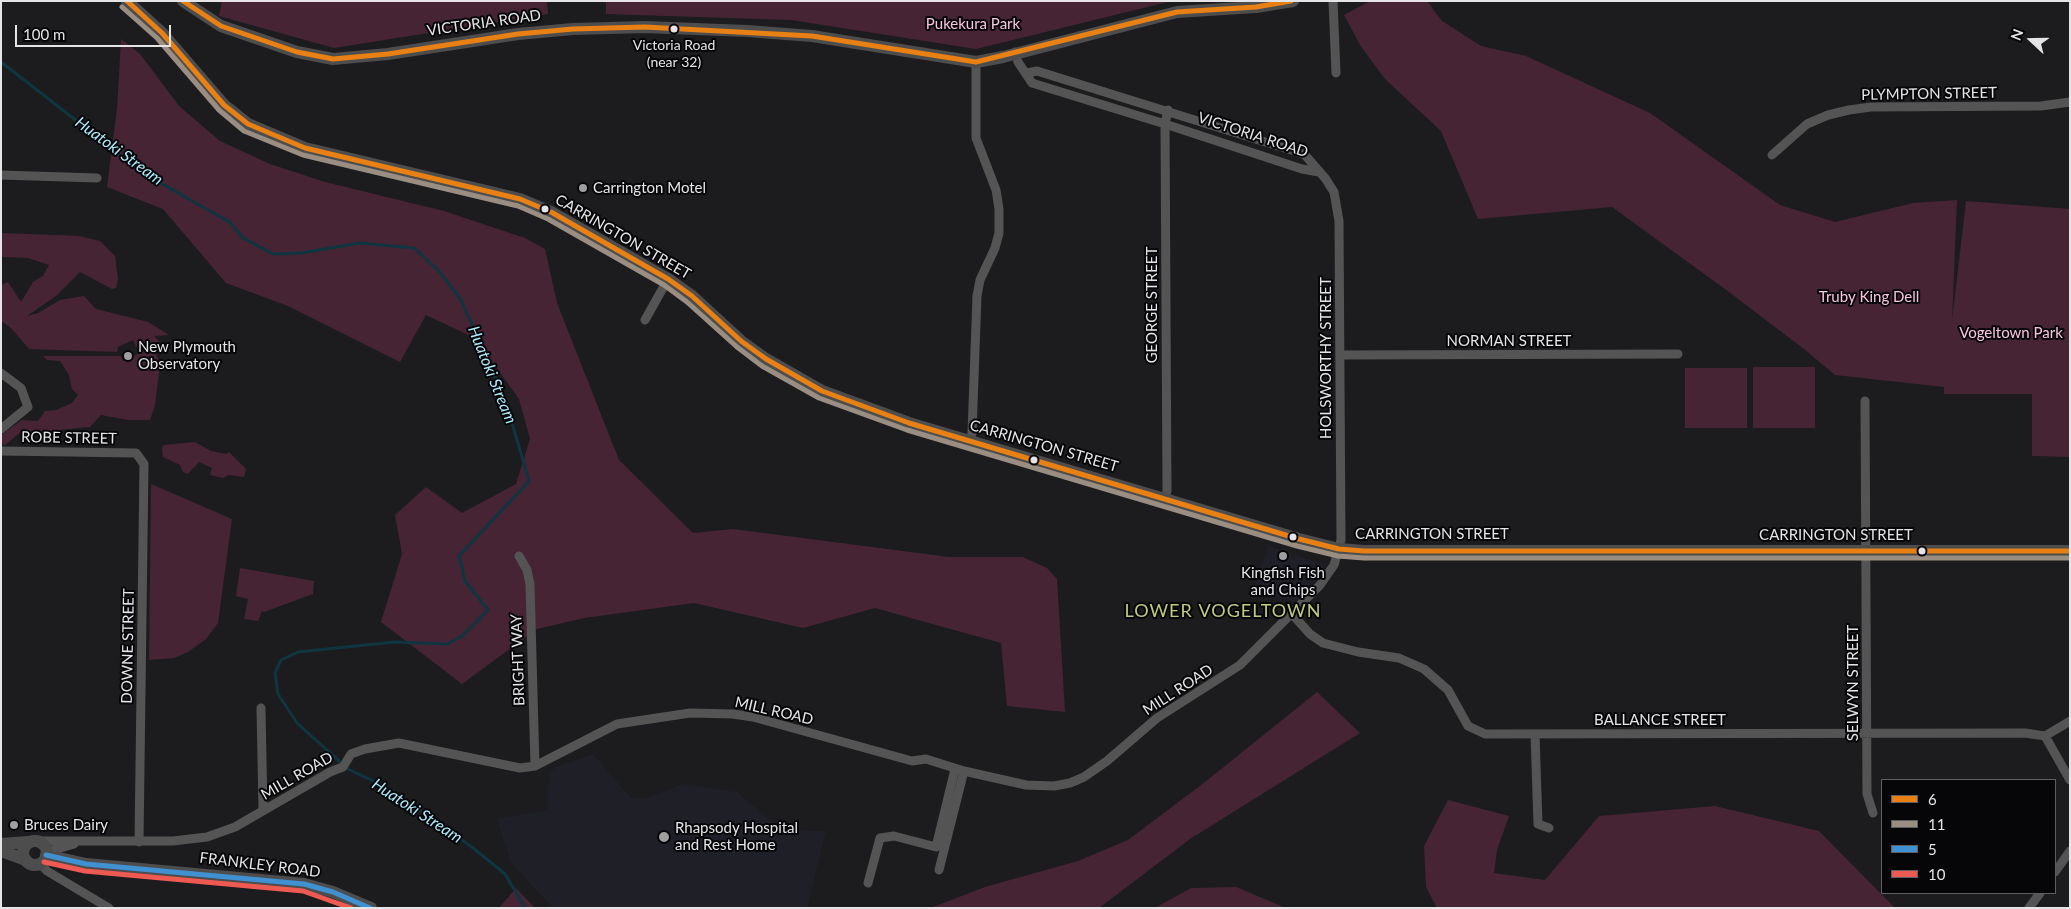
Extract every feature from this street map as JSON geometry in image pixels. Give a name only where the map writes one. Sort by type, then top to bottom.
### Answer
[{"type":"main road","name":"CARRINGTON STREET","points":[[128,1],[162,33],[224,104],[248,124],[305,148],[520,199],[551,212],[668,279],[692,296],[741,341],[801,380],[873,411],[1164,499],[1339,549],[1364,551],[2070,551]]},
{"type":"main road","name":"VICTORIA ROAD","points":[[183,1],[221,26],[297,52],[333,59],[388,54],[518,34],[573,29],[645,28],[812,36],[976,62],[1015,52]]},
{"type":"main road","points":[[1015,52],[1177,12],[1256,7],[1293,1]]},
{"type":"main road","points":[[1,844],[33,842],[44,844],[44,857],[32,864],[1,851]]},
{"type":"main road","points":[[26,860],[24,851],[33,842]]},
{"type":"main road","name":"FRANKLEY ROAD","points":[[44,857],[86,864],[304,884],[333,892],[372,908]]},
{"type":"street","points":[[1333,1],[1336,73]]},
{"type":"street","name":"VICTORIA ROAD","points":[[1015,52],[1018,62],[1032,83],[1302,169],[1319,172]]},
{"type":"street","points":[[970,441],[972,434],[977,296],[980,280],[996,248],[999,233],[999,210],[996,190],[976,138],[976,62]]},
{"type":"street","name":"VICTORIA ROAD","points":[[1027,73],[1037,72],[1168,110],[1304,154],[1319,172]]},
{"type":"street","name":"PLYMPTON STREET","points":[[1772,155],[1790,137],[1807,124],[1828,115],[1849,110],[1871,107],[2041,106],[2070,102]]},
{"type":"street","name":"GEORGE STREET","points":[[1164,499],[1167,491],[1165,124],[1168,110]]},
{"type":"street","name":"HOLSWORTHY STREET","points":[[1319,172],[1334,192],[1338,205],[1341,540],[1339,549]]},
{"type":"street","points":[[1,175],[97,178]]},
{"type":"street","points":[[645,320],[668,279]]},
{"type":"street","name":"NORMAN STREET","points":[[1340,355],[1678,354]]},
{"type":"street","points":[[1,372],[21,388],[28,407],[1,429]]},
{"type":"street","name":"SELWYN STREET","points":[[1866,401],[1867,794],[1873,813]]},
{"type":"street","name":"ROBE STREET","points":[[1,451],[136,453]]},
{"type":"street","name":"DOWNE STREET","points":[[136,453],[144,464],[139,842]]},
{"type":"street","name":"MILL ROAD","points":[[33,842],[173,841],[213,836],[227,832],[343,767],[351,754],[365,749],[399,743],[520,768],[534,766],[617,724],[690,713],[733,714],[753,717],[912,761],[926,759],[960,770],[1026,785],[1054,786],[1070,783],[1084,777],[1107,761],[1157,718],[1240,665],[1292,614],[1332,570],[1339,549]]},
{"type":"street","name":"BRIGHT WAY","points":[[519,556],[527,570],[530,584],[534,766]]},
{"type":"street","name":"BALLANCE STREET","points":[[1292,614],[1310,634],[1324,643],[1358,652],[1399,658],[1424,669],[1448,690],[1468,726],[1474,731],[1485,734],[2025,734],[2045,736]]},
{"type":"street","points":[[261,708],[263,811]]},
{"type":"street","points":[[2070,721],[2045,736],[2070,780]]},
{"type":"street","points":[[1535,734],[1538,824],[1549,828]]},
{"type":"street","points":[[939,870],[960,770]]},
{"type":"street","points":[[868,883],[880,838],[894,836],[936,847],[960,770]]},
{"type":"street","name":"MILL ROAD","points":[[44,857],[82,842]]},
{"type":"street","points":[[2056,871],[2070,851]]},
{"type":"street","points":[[44,857],[47,871],[109,908]]},
{"type":"street","points":[[2029,908],[2039,894]]},
{"type":"shaded area","points":[[1268,546],[1323,564],[1322,574],[1295,602],[1254,589]]},
{"type":"shaded area","name":"Rhapsody Hospital and Rest Home","points":[[593,754],[631,798],[647,798],[683,784],[737,792],[782,830],[826,831],[807,908],[553,908],[511,863],[497,819],[547,810],[550,773],[556,767]]},
{"type":"green space","points":[[222,1],[547,1],[548,14],[334,48],[219,16]]},
{"type":"green space","name":"Pukekura Park","points":[[606,1],[1172,1],[976,49],[791,20],[606,14]]},
{"type":"green space","name":"Truby King Dell","points":[[1370,1],[1427,1],[1442,21],[1481,46],[1526,56],[1650,113],[1780,205],[1835,222],[1913,203],[1957,200],[1952,321],[1966,201],[2070,209],[2070,457],[2032,456],[2032,394],[1944,394],[1944,387],[1835,375],[1729,292],[1612,207],[1478,219],[1441,131],[1385,79],[1360,45],[1344,15]]},
{"type":"green space","points":[[121,39],[140,54],[179,106],[220,141],[270,164],[325,182],[444,211],[525,238],[545,249],[557,303],[619,460],[693,533],[733,529],[949,557],[1023,557],[1047,568],[1057,579],[1065,712],[1007,706],[1001,643],[875,608],[803,628],[694,603],[584,618],[537,629],[462,684],[381,622],[402,554],[395,515],[426,487],[462,513],[516,484],[530,439],[519,399],[475,338],[426,315],[400,362],[288,306],[226,283],[163,209],[107,187],[117,109]]},
{"type":"green space","points":[[1,233],[79,236],[100,241],[115,256],[118,279],[116,288],[112,289],[80,272],[56,296],[27,316],[38,313],[60,300],[84,296],[96,309],[148,322],[169,335],[154,336],[164,346],[155,351],[160,364],[155,405],[150,420],[128,420],[101,415],[90,427],[27,433],[22,431],[5,445],[1,444],[1,435],[22,420],[38,421],[45,411],[56,410],[72,403],[78,395],[72,389],[69,375],[60,361],[47,360],[43,356],[121,356],[123,361],[144,351],[141,345],[136,347],[133,340],[118,347],[117,352],[29,349],[11,328],[1,321],[1,285],[8,282],[21,302],[33,282],[43,276],[49,265],[28,258],[1,257]]},
{"type":"green space","points":[[1753,367],[1815,367],[1815,428],[1753,428]]},
{"type":"green space","points":[[1685,368],[1747,368],[1747,428],[1685,428]]},
{"type":"green space","points":[[195,442],[211,451],[226,454],[229,452],[246,469],[244,477],[229,475],[223,478],[210,475],[212,468],[199,462],[188,474],[183,472],[180,465],[163,457],[162,447],[164,445]]},
{"type":"green space","points":[[151,484],[232,519],[218,623],[206,639],[188,652],[174,658],[149,660]]},
{"type":"green space","points":[[240,568],[314,581],[313,594],[264,612],[262,611],[258,621],[244,619],[248,599],[236,596]]},
{"type":"green space","points":[[1317,692],[1360,733],[1190,839],[1099,908],[899,908],[933,907],[985,887],[1078,861],[1128,840],[1205,782]]},
{"type":"green space","points":[[1448,800],[1509,816],[1497,850],[1494,873],[1545,880],[1599,816],[1715,806],[1819,831],[1895,908],[1437,908],[1426,887],[1424,846]]},
{"type":"green space","points":[[1236,887],[1286,908],[1155,908],[1191,888]]},
{"type":"green space","points":[[516,888],[535,908],[499,908]]},
{"type":"waterway","name":"Huatoki Stream","points":[[1,62],[145,174],[231,223],[243,238],[273,254],[301,253],[360,243],[414,248],[439,271],[461,300],[505,399],[529,481],[459,556],[465,581],[488,610],[462,636],[447,644],[394,642],[298,652],[281,660],[275,673],[278,694],[297,723],[348,769],[388,788],[473,848],[505,874],[525,908]]},
{"type":"transit line","name":"6","points":[[127,1],[162,33],[224,105],[248,124],[305,148],[520,199],[551,212],[668,279],[692,296],[741,341],[766,359],[822,391],[909,423],[1299,539],[1339,549],[1364,551],[2070,551]]},
{"type":"transit line","name":"6","points":[[183,1],[221,26],[297,52],[333,59],[388,54],[518,34],[573,29],[645,27],[812,36],[976,62],[1177,12],[1256,7],[1291,1]]},
{"type":"transit line","name":"11","points":[[122,7],[157,38],[219,110],[244,131],[303,155],[518,206],[548,219],[664,285],[687,302],[737,347],[762,366],[819,398],[907,430],[1297,546],[1338,556],[1364,558],[2070,558]]},
{"type":"transit line","name":"5","points":[[46,855],[86,864],[304,884],[333,892],[370,908]]},
{"type":"transit line","name":"10","points":[[44,862],[85,871],[303,891],[351,908]]},
{"type":"place","name":"Victoria Road (near 32)","points":[[674,29]]},
{"type":"place","name":"Carrington Motel","points":[[583,188]]},
{"type":"place","name":"New Plymouth Observatory","points":[[128,356]]},
{"type":"place","name":"Kingfish Fish and Chips","points":[[1283,556]]},
{"type":"place","name":"Bruces Dairy","points":[[14,825]]},
{"type":"place","name":"Rhapsody Hospital and Rest Home","points":[[664,837]]},
{"type":"district","name":"LOWER VOGELTOWN","points":[[1223,611]]},
{"type":"park label","name":"Vogeltown Park","points":[[2011,333]]}]
